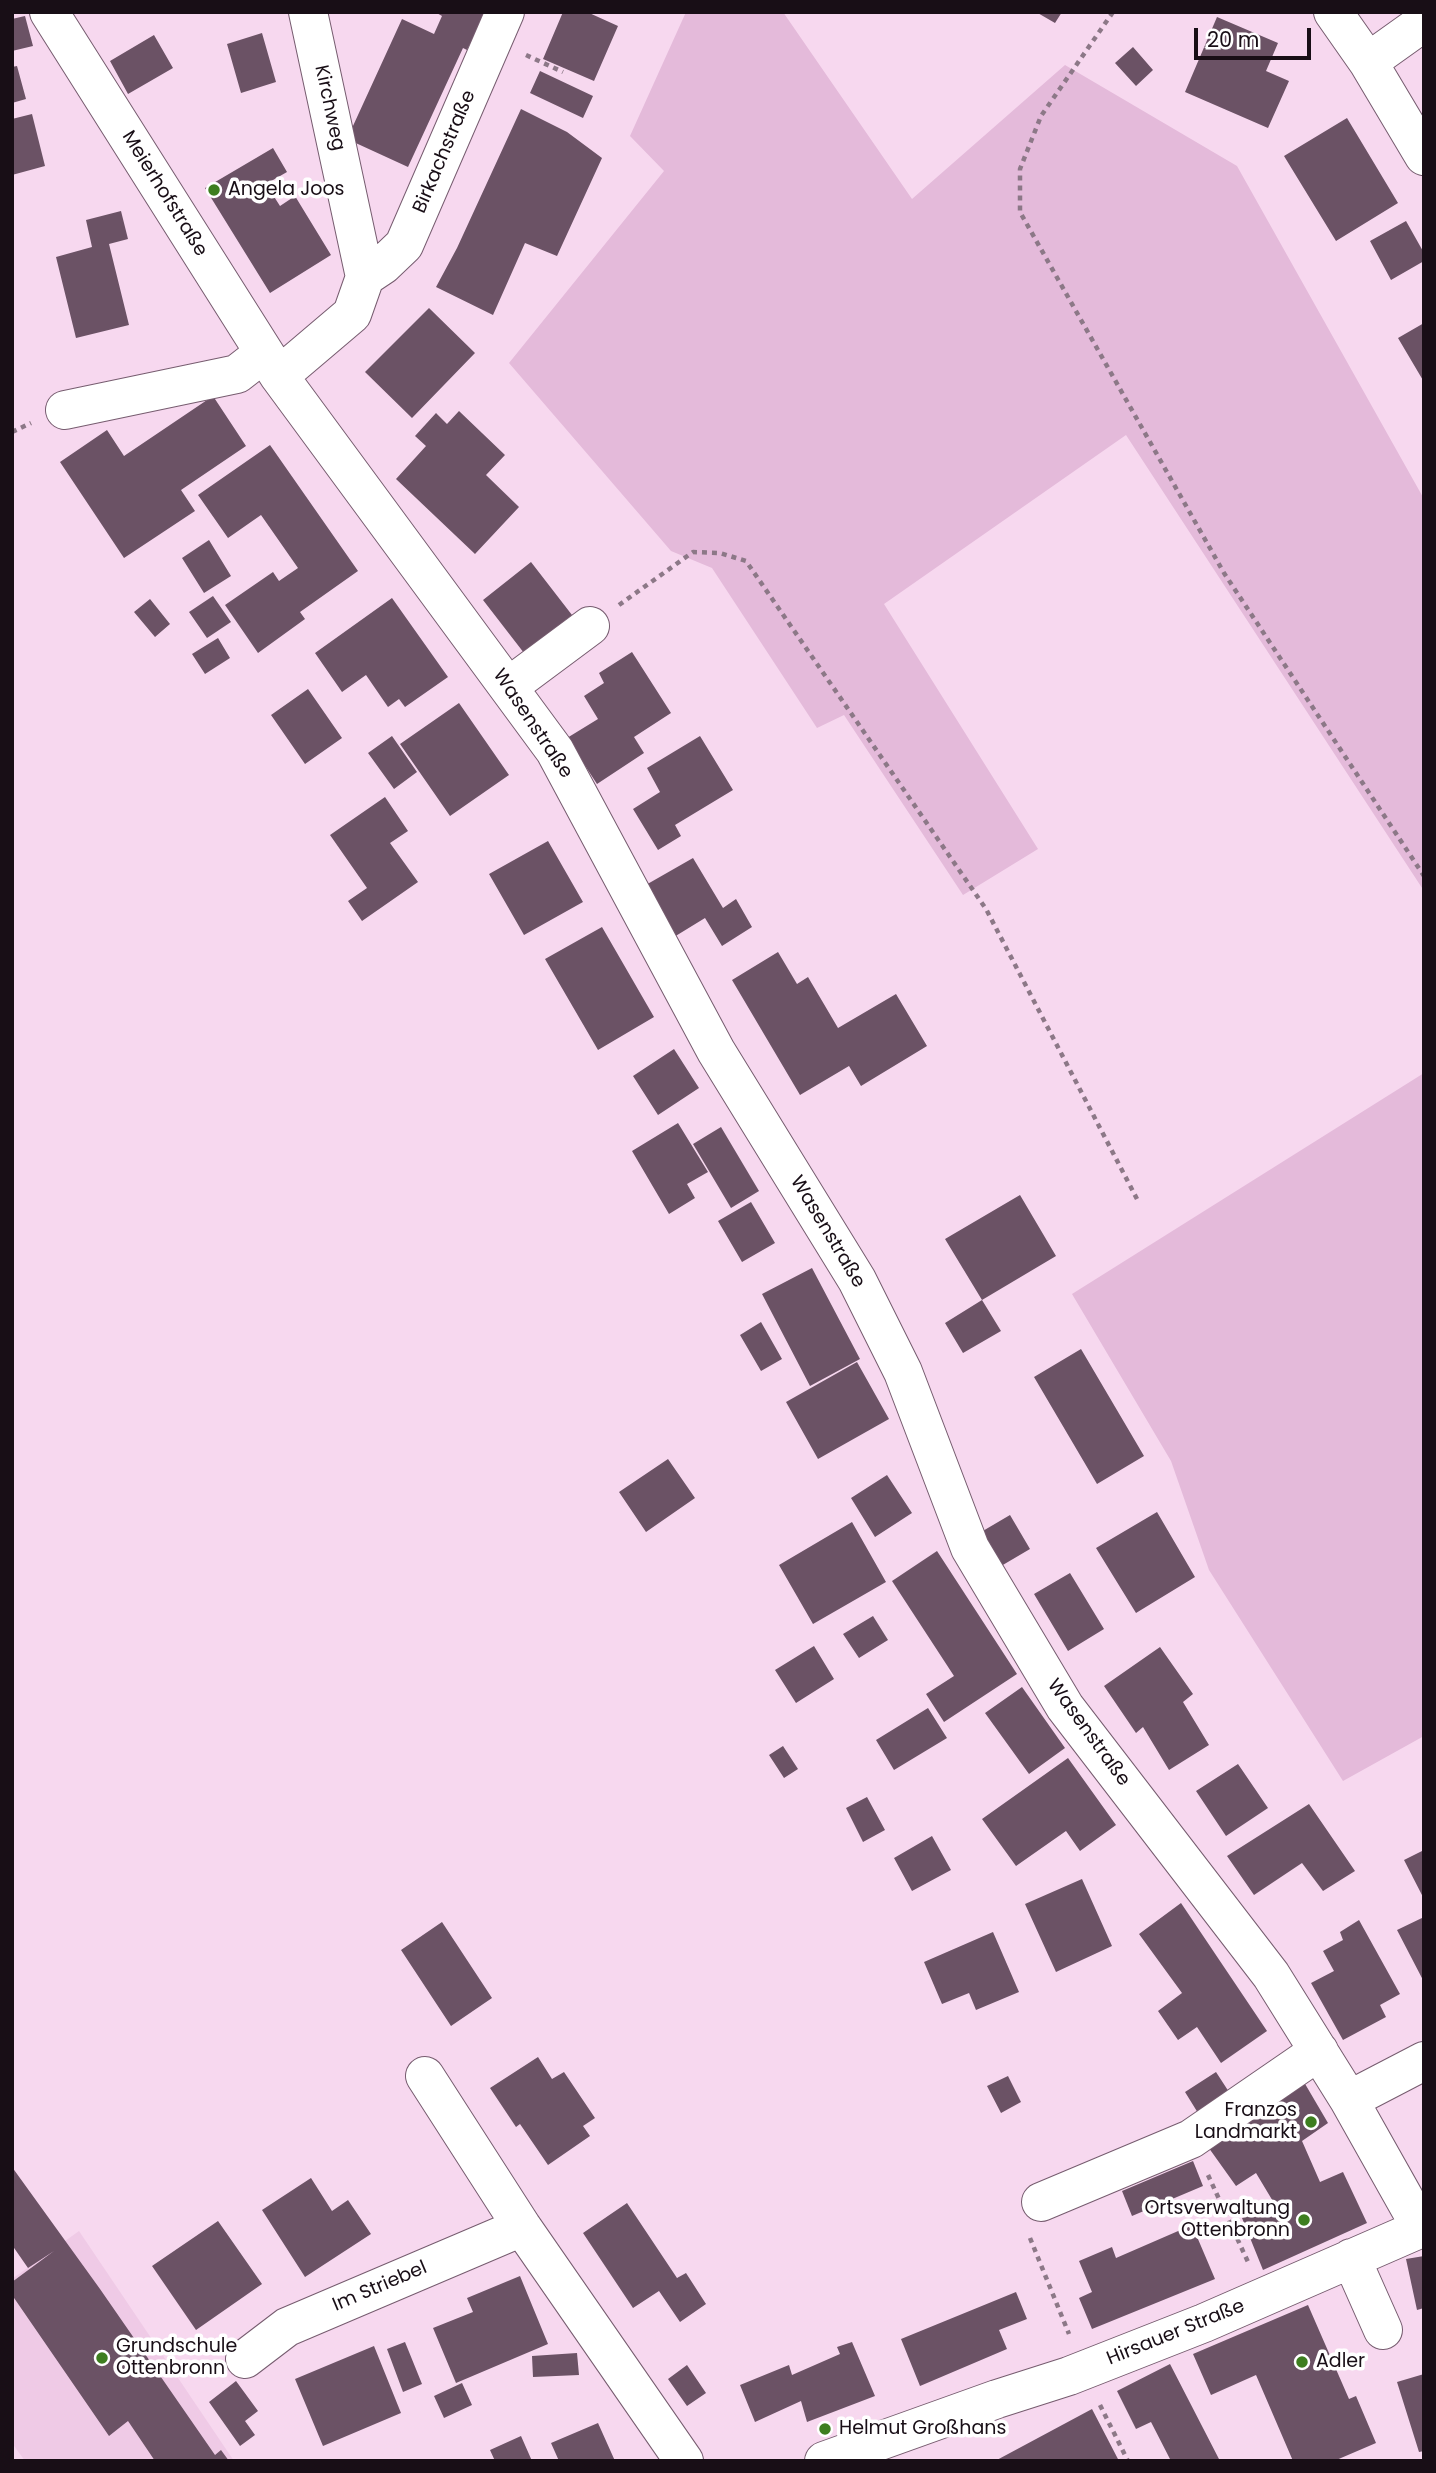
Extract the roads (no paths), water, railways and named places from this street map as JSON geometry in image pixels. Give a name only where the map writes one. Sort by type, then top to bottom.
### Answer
[{"type":"street","name":"Meierhofstraße","points":[[49,12],[271,365]]},
{"type":"street","name":"Kirchweg","points":[[271,365],[352,314],[365,277],[308,12]]},
{"type":"street","name":"Birkachstraße","points":[[365,277],[383,265],[404,245],[505,12]]},
{"type":"street","points":[[1333,12],[1368,62],[1424,156]]},
{"type":"street","points":[[1368,62],[1424,22]]},
{"type":"street","points":[[65,410],[271,365]]},
{"type":"street","name":"Wasenstraße","points":[[271,365],[555,751],[716,1051],[857,1280],[903,1372],[970,1548],[1066,1707],[1271,1975],[1349,2100],[1422,2227]]},
{"type":"street","points":[[508,687],[590,626]]},
{"type":"street","points":[[1041,2202],[1191,2139],[1319,2051]]},
{"type":"street","points":[[1349,2100],[1424,2061]]},
{"type":"street","points":[[425,2076],[522,2227],[684,2461]]},
{"type":"street","name":"Im Striebel","points":[[245,2359],[287,2327],[522,2227]]},
{"type":"street","name":"Hirsauer Straße","points":[[824,2461],[1069,2376],[1204,2323],[1422,2227]]},
{"type":"street","points":[[1352,2259],[1383,2330]]},
{"type":"place","name":"Angela Joos","points":[[214,190]]},
{"type":"place","name":"Franzos Landmarkt","points":[[1311,2122]]},
{"type":"place","name":"Ortsverwaltung Ottenbronn","points":[[1304,2220]]},
{"type":"place","name":"Grundschule Ottenbronn","points":[[102,2358]]},
{"type":"place","name":"Adler","points":[[1302,2362]]},
{"type":"place","name":"Helmut Großhans","points":[[825,2429]]}]
